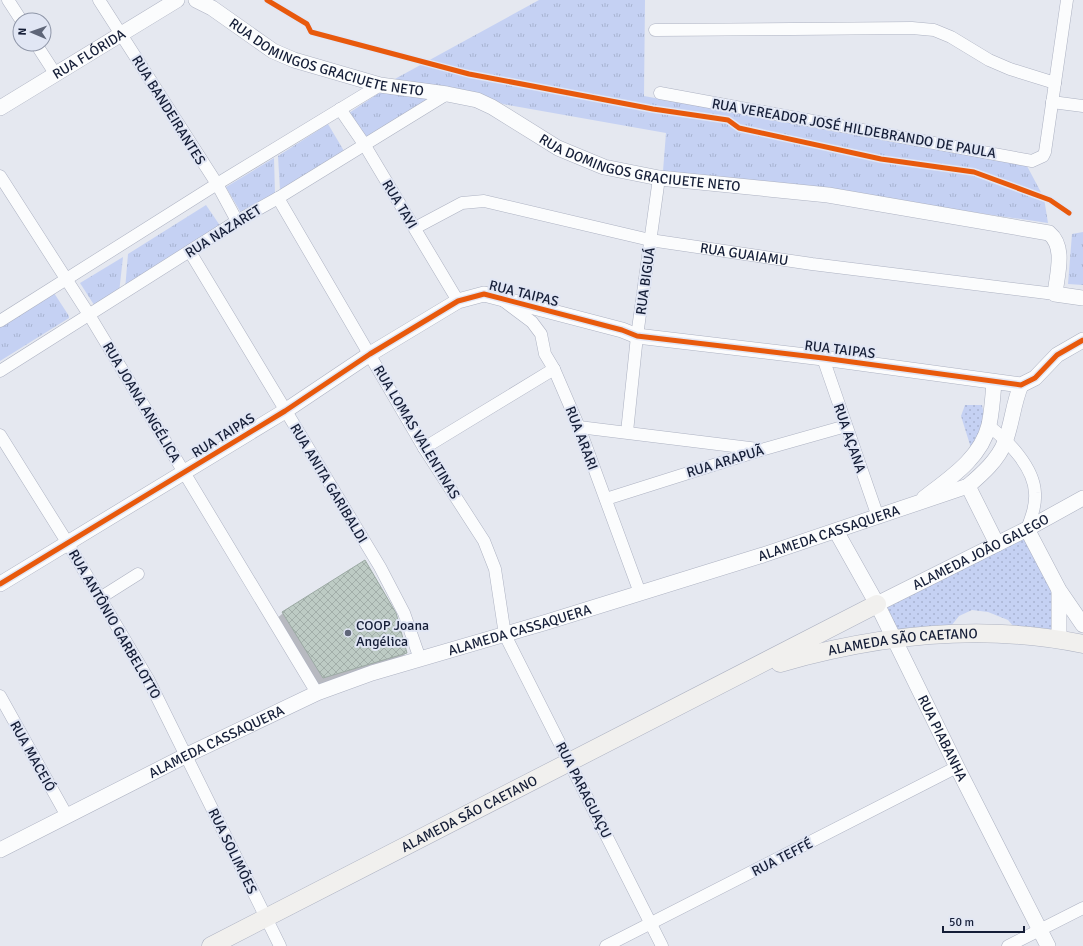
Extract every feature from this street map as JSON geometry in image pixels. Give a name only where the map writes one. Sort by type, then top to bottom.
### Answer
[{"type":"main road","name":"ALAMEDA SÃO CAETANO","points":[[211,946],[877,604]]},
{"type":"main road","name":"ALAMEDA SÃO CAETANO","points":[[726,681],[804,656],[893,638],[930,635],[984,634],[1015,635],[1083,644]]},
{"type":"street","points":[[8,0],[16,12]]},
{"type":"street","name":"RUA BANDEIRANTES","points":[[99,0],[217,184],[237,220]]},
{"type":"street","name":"RUA FLÓRIDA","points":[[0,108],[56,76],[177,0]]},
{"type":"street","name":"RUA DOMINGOS GRACIUETE NETO","points":[[196,0],[212,8],[273,51],[319,68],[380,85],[448,94],[477,100],[492,107],[546,141],[581,158],[616,170],[659,178],[828,196],[1048,233],[1055,238],[1059,254],[1055,294]]},
{"type":"street","points":[[1068,0],[1052,102],[1083,106]]},
{"type":"street","points":[[655,30],[912,28],[934,30],[951,37],[989,60],[1010,69],[1054,83]]},
{"type":"street","points":[[41,52],[56,76]]},
{"type":"street","points":[[0,320],[217,184],[380,85]]},
{"type":"street","name":"RUA VEREADOR JOSÉ HILDEBRANDO DE PAULA","points":[[660,93],[1032,161],[1043,156],[1045,152],[1052,102]]},
{"type":"street","name":"RUA NAZARET","points":[[0,371],[88,313],[190,252],[237,220],[278,198],[448,94]]},
{"type":"street","name":"RUA TAYI","points":[[340,109],[364,144],[458,301]]},
{"type":"street","name":"RUA JOANA ANGÉLICA","points":[[0,176],[65,280],[88,313],[317,693]]},
{"type":"street","name":"RUA BIGUÁ","points":[[627,432],[637,336],[659,178]]},
{"type":"street","name":"RUA LOMAS VALENTINAS","points":[[278,198],[424,448],[484,540],[491,555],[495,569],[505,635]]},
{"type":"street","name":"RUA GUAIAMU","points":[[415,228],[462,203],[484,201],[650,240],[812,264],[1083,298]]},
{"type":"street","name":"RUA ANITA GARIBALDI","points":[[190,252],[393,589],[404,613],[420,659]]},
{"type":"street","name":"RUA TAIPAS","points":[[0,584],[285,411],[370,354],[458,301],[484,294],[502,300],[622,330],[637,336],[824,358],[1020,385]]},
{"type":"street","name":"RUA ARARI","points":[[502,300],[532,322],[541,334],[545,354],[554,369],[579,427],[640,594]]},
{"type":"street","points":[[997,544],[968,486],[990,466],[1005,442],[1020,385],[1035,378],[1057,355],[1083,340]]},
{"type":"street","name":"RUA AÇANA","points":[[824,358],[878,517]]},
{"type":"street","points":[[424,448],[554,369]]},
{"type":"street","points":[[916,504],[972,458],[982,443],[989,426],[994,382]]},
{"type":"street","name":"RUA ARAPUÃ","points":[[606,499],[761,450],[846,426]]},
{"type":"street","points":[[989,426],[1022,462],[1033,480],[1035,494],[1034,506],[1027,530],[1059,590],[1083,625]]},
{"type":"street","points":[[579,427],[761,450]]},
{"type":"street","name":"RUA ANTÔNIO GARBELOTTO","points":[[0,435],[67,542],[148,679],[187,755]]},
{"type":"street","name":"ALAMEDA CASSAQUERA","points":[[0,850],[187,755],[317,693],[372,673],[640,594],[836,531],[968,486]]},
{"type":"street","name":"ALAMEDA JOÃO GALEGO","points":[[877,604],[1027,530],[1083,498]]},
{"type":"street","name":"RUA PIABANHA","points":[[836,531],[877,604],[957,768],[1048,946]]},
{"type":"street","points":[[100,598],[138,574]]},
{"type":"street","points":[[1059,590],[1059,640]]},
{"type":"street","name":"RUA PARAGUAÇU","points":[[505,635],[662,946]]},
{"type":"street","name":"RUA MACEIÓ","points":[[0,696],[67,816]]},
{"type":"street","name":"RUA SOLIMÕES","points":[[187,755],[280,946]]},
{"type":"street","name":"RUA TEFFÉ","points":[[606,946],[957,768]]},
{"type":"street","points":[[1008,946],[1083,908]]},
{"type":"green space","points":[[539,0],[645,0],[644,96],[1027,166],[1044,198],[1048,223],[835,192],[663,171],[666,133],[503,104],[487,97],[393,80]]},
{"type":"green space","points":[[388,92],[429,98],[365,138],[349,113],[379,93]]},
{"type":"green space","points":[[328,124],[344,151],[280,190],[278,156]]},
{"type":"green space","points":[[274,158],[275,194],[241,213],[226,187]]},
{"type":"green space","points":[[206,205],[223,230],[125,290],[128,254]]},
{"type":"green space","points":[[1083,232],[1083,285],[1068,284],[1072,234]]},
{"type":"green space","points":[[123,257],[119,293],[96,308],[80,283]]},
{"type":"green space","points":[[54,293],[69,318],[0,361],[0,326]]},
{"type":"green space","points":[[965,405],[982,405],[986,427],[971,448],[961,416]]},
{"type":"green space","points":[[1027,536],[1056,588],[1056,636],[1019,633],[1008,620],[988,612],[972,610],[959,616],[947,631],[895,634],[881,606]]},
{"type":"building","name":"COOP Joana Angélica","points":[[365,560],[396,613],[407,653],[323,678],[282,612]]},
{"type":"cycle path","points":[[267,0],[307,24],[311,32],[469,74],[653,109],[728,120],[739,128],[881,159],[974,172],[1050,200],[1069,213]]},
{"type":"cycle path","points":[[0,584],[285,411],[370,354],[458,301],[484,294],[622,330],[637,336],[823,358],[1021,385],[1035,378],[1057,355],[1083,340]]},
{"type":"place","name":"COOP Joana Angélica","points":[[348,633]]}]
